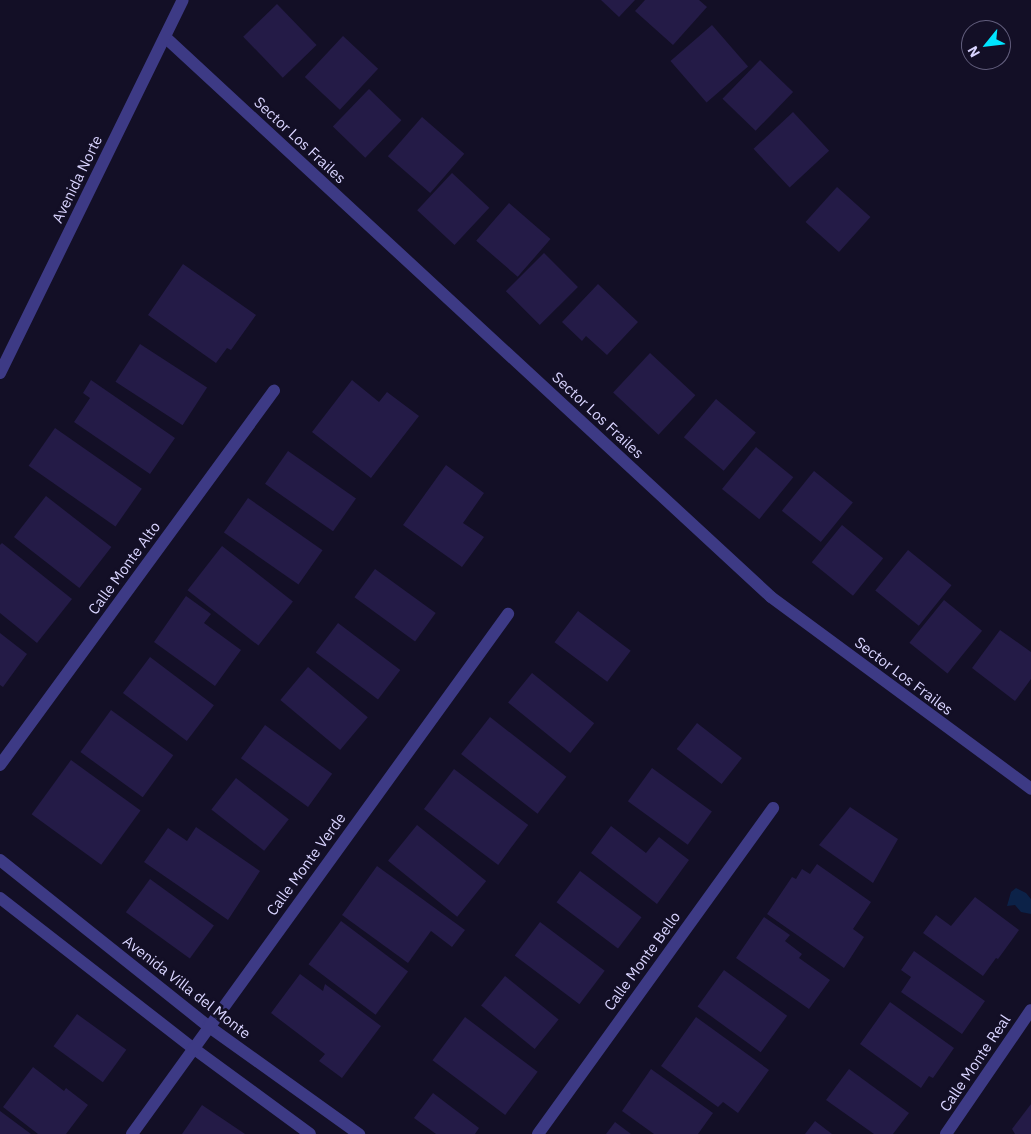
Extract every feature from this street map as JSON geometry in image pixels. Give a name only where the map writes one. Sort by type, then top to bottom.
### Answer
[{"type":"street","name":"Avenida Norte","points":[[0,373],[183,0]]},
{"type":"street","name":"Sector Los Frailes","points":[[165,37],[770,597],[1031,789]]},
{"type":"street","name":"Calle Monte Alto","points":[[0,765],[274,390]]},
{"type":"street","name":"Calle Monte Verde","points":[[132,1134],[208,1026],[508,614]]},
{"type":"street","name":"Calle Monte Bello","points":[[538,1134],[773,808]]},
{"type":"street","name":"Avenida Villa del Monte","points":[[0,860],[208,1026],[359,1134]]},
{"type":"street","points":[[0,898],[193,1048],[310,1134]]},
{"type":"street","name":"Calle Monte Real","points":[[946,1134],[1031,1010]]},
{"type":"water","points":[[1016,888],[1026,893],[1031,899],[1031,914],[1021,912],[1015,905],[1007,906],[1011,892]]},
{"type":"building","points":[[601,0],[635,0],[619,17]]},
{"type":"building","points":[[645,0],[699,0],[707,7],[673,45],[635,11]]},
{"type":"building","points":[[277,4],[317,45],[283,78],[243,37]]},
{"type":"building","points":[[712,25],[748,67],[707,103],[670,61]]},
{"type":"building","points":[[343,36],[378,69],[340,110],[305,77]]},
{"type":"building","points":[[760,60],[793,92],[756,131],[722,99]]},
{"type":"building","points":[[369,89],[401,120],[365,158],[333,126]]},
{"type":"building","points":[[793,112],[829,151],[790,188],[754,149]]},
{"type":"building","points":[[422,117],[464,154],[430,193],[388,156]]},
{"type":"building","points":[[452,173],[489,208],[455,245],[417,210]]},
{"type":"building","points":[[837,187],[870,217],[839,252],[806,222]]},
{"type":"building","points":[[509,203],[551,239],[518,277],[476,241]]},
{"type":"building","points":[[544,253],[578,287],[540,325],[506,291]]},
{"type":"building","points":[[183,264],[256,315],[231,350],[227,348],[216,363],[148,315]]},
{"type":"building","points":[[598,284],[638,322],[607,355],[586,336],[582,341],[562,322]]},
{"type":"building","points":[[140,344],[207,388],[183,425],[115,382]]},
{"type":"building","points":[[650,353],[695,395],[659,435],[613,392]]},
{"type":"building","points":[[91,380],[175,438],[150,474],[74,422],[90,398],[83,393]]},
{"type":"building","points":[[352,380],[379,402],[387,392],[419,416],[371,478],[312,432]]},
{"type":"building","points":[[716,399],[756,432],[724,471],[684,437]]},
{"type":"building","points":[[55,428],[142,489],[115,526],[29,466]]},
{"type":"building","points":[[756,447],[793,477],[759,519],[722,489]]},
{"type":"building","points":[[288,451],[356,499],[333,531],[265,484]]},
{"type":"building","points":[[446,465],[484,493],[463,523],[484,537],[462,567],[403,525]]},
{"type":"building","points":[[814,471],[853,502],[821,542],[782,511]]},
{"type":"building","points":[[46,496],[111,547],[79,588],[14,537]]},
{"type":"building","points":[[248,498],[323,550],[298,585],[224,532]]},
{"type":"building","points":[[842,525],[883,558],[853,596],[812,562]]},
{"type":"building","points":[[2,543],[72,599],[37,643],[0,613],[0,545]]},
{"type":"building","points":[[222,546],[293,601],[258,646],[188,590]]},
{"type":"building","points":[[908,550],[952,585],[919,626],[875,590]]},
{"type":"building","points":[[375,569],[436,613],[415,641],[354,597]]},
{"type":"building","points":[[186,596],[211,614],[204,623],[241,650],[215,686],[154,642]]},
{"type":"building","points":[[944,600],[982,631],[947,674],[909,643]]},
{"type":"building","points":[[578,611],[631,651],[607,682],[555,642]]},
{"type":"building","points":[[338,623],[400,670],[378,699],[316,653]]},
{"type":"building","points":[[1000,630],[1031,652],[1031,679],[1015,701],[972,668]]},
{"type":"building","points":[[0,633],[27,654],[3,687],[0,685]]},
{"type":"building","points":[[150,657],[214,705],[187,741],[123,693]]},
{"type":"building","points":[[308,667],[368,717],[340,750],[280,700]]},
{"type":"building","points":[[532,673],[594,723],[570,753],[508,703]]},
{"type":"building","points":[[111,710],[173,755],[143,797],[80,752]]},
{"type":"building","points":[[490,717],[566,777],[538,814],[461,754]]},
{"type":"building","points":[[697,723],[742,758],[722,784],[677,749]]},
{"type":"building","points":[[265,725],[332,774],[308,807],[241,758]]},
{"type":"building","points":[[71,760],[141,811],[101,865],[32,814]]},
{"type":"building","points":[[652,768],[712,811],[688,845],[628,801]]},
{"type":"building","points":[[454,769],[528,825],[498,865],[424,809]]},
{"type":"building","points":[[236,778],[289,819],[264,851],[211,810]]},
{"type":"building","points":[[850,807],[898,839],[873,883],[819,845]]},
{"type":"building","points":[[417,825],[486,881],[457,917],[388,861]]},
{"type":"building","points":[[611,826],[646,853],[659,837],[689,860],[657,904],[591,853]]},
{"type":"building","points":[[196,827],[260,871],[228,920],[144,862],[168,828],[187,841]]},
{"type":"building","points":[[817,864],[871,902],[853,929],[864,937],[844,968],[767,914],[792,877],[796,879],[802,869],[810,874]]},
{"type":"building","points":[[377,866],[465,930],[452,947],[431,931],[408,963],[342,915]]},
{"type":"building","points":[[580,871],[641,917],[618,948],[557,902]]},
{"type":"building","points":[[150,879],[214,925],[190,959],[126,912]]},
{"type":"building","points":[[975,897],[1019,930],[983,976],[923,933],[936,915],[951,926]]},
{"type":"building","points":[[764,917],[790,935],[785,941],[802,954],[799,958],[830,980],[809,1009],[736,958]]},
{"type":"building","points":[[341,921],[408,972],[376,1015],[309,964]]},
{"type":"building","points":[[540,922],[605,971],[579,1004],[515,956]]},
{"type":"building","points":[[914,951],[985,1001],[962,1034],[901,992],[911,977],[901,970]]},
{"type":"building","points":[[724,970],[787,1016],[761,1052],[698,1006]]},
{"type":"building","points":[[300,974],[323,991],[325,984],[381,1026],[342,1078],[319,1061],[325,1054],[271,1013]]},
{"type":"building","points":[[505,976],[559,1019],[535,1049],[481,1006]]},
{"type":"building","points":[[890,1002],[954,1048],[933,1078],[929,1076],[921,1088],[860,1044]]},
{"type":"building","points":[[77,1014],[126,1050],[103,1082],[53,1046]]},
{"type":"building","points":[[465,1017],[538,1072],[505,1115],[433,1060]]},
{"type":"building","points":[[696,1017],[769,1070],[738,1113],[723,1102],[718,1107],[661,1066]]},
{"type":"building","points":[[33,1067],[64,1091],[66,1088],[88,1105],[66,1134],[38,1134],[3,1107]]},
{"type":"building","points":[[651,1069],[713,1113],[698,1134],[654,1134],[622,1111]]},
{"type":"building","points":[[849,1069],[909,1113],[893,1134],[874,1134],[826,1100]]},
{"type":"building","points":[[433,1093],[479,1128],[475,1134],[436,1134],[414,1118]]},
{"type":"building","points":[[1031,1104],[1031,1134],[1015,1134],[1012,1129]]},
{"type":"building","points":[[202,1105],[245,1134],[182,1134]]},
{"type":"building","points":[[0,1111],[31,1134],[0,1134]]},
{"type":"building","points":[[815,1121],[832,1134],[805,1134]]},
{"type":"building","points":[[615,1122],[631,1134],[606,1134]]}]
